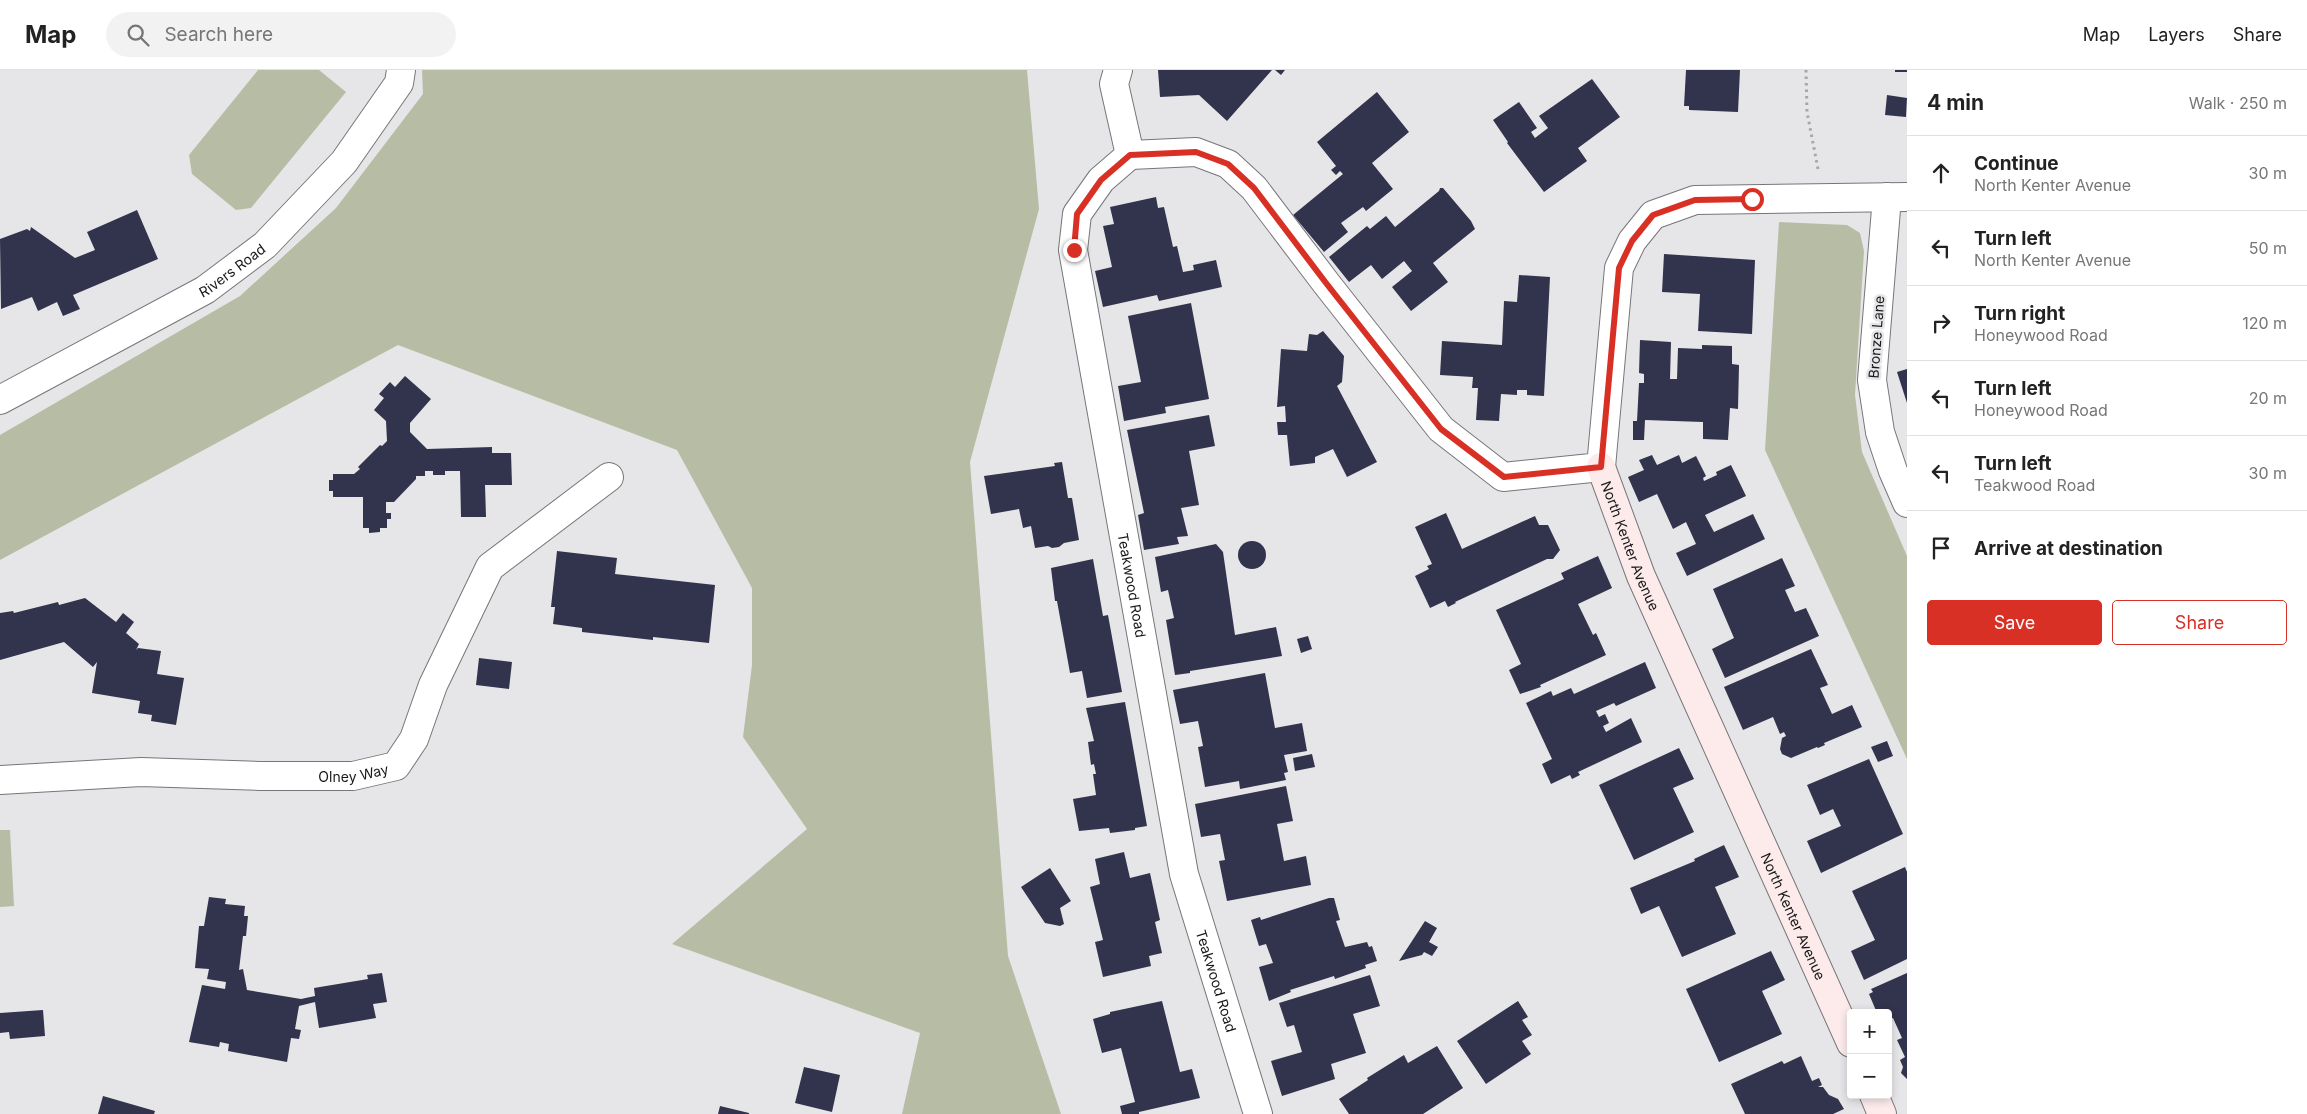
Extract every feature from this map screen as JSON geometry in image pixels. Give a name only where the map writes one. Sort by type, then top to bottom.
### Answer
[{"type":"street","name":"Rivers Road","points":[[0,400],[205,290],[266,245],[344,162],[399,83],[400,70]]},
{"type":"street","points":[[1118,70],[1114,84],[1130,155],[1196,152],[1228,164],[1254,188],[1441,429],[1504,477],[1601,467]]},
{"type":"street","name":"Teakwood Road","points":[[1130,155],[1101,180],[1077,214],[1074,250],[1184,874],[1258,1114]]},
{"type":"street","name":"North Kenter Avenue","points":[[1847,1034],[1642,576],[1601,467],[1619,268],[1632,241],[1653,215],[1695,200],[1897,197]]},
{"type":"street","name":"Bronze Lane","points":[[1897,197],[1872,380],[1880,432],[1892,471],[1907,503]]},
{"type":"street","name":"Olney Way","points":[[0,780],[141,772],[260,776],[354,776],[396,766],[414,739],[437,677],[490,567],[609,477]]},
{"type":"street","points":[[1876,1099],[1882,1114]]},
{"type":"path","points":[[1806,70],[1807,112],[1824,197]]},
{"type":"green space","points":[[258,70],[319,70],[346,92],[251,208],[236,210],[192,174],[189,155]]},
{"type":"green space","points":[[422,70],[1027,70],[1039,209],[970,462],[1008,956],[1061,1114],[902,1114],[920,1033],[672,944],[807,829],[743,737],[752,665],[752,588],[677,450],[398,345],[0,560],[0,435],[240,296],[336,208],[423,94]]},
{"type":"green space","points":[[1779,222],[1847,225],[1860,233],[1864,251],[1855,395],[1862,452],[1907,556],[1907,759],[1765,450]]},
{"type":"green space","points":[[0,830],[10,830],[14,906],[0,907]]},
{"type":"building","points":[[1158,70],[1272,70],[1227,121],[1199,95],[1160,97]]},
{"type":"building","points":[[1275,70],[1285,70],[1281,75]]},
{"type":"building","points":[[1686,70],[1740,70],[1738,112],[1689,110],[1689,106],[1684,106]]},
{"type":"building","points":[[1895,70],[1907,70],[1907,72],[1895,72]]},
{"type":"building","points":[[1592,79],[1620,117],[1578,148],[1587,161],[1544,192],[1507,143],[1493,120],[1519,102],[1537,128],[1531,132],[1535,138],[1548,128],[1539,116]]},
{"type":"building","points":[[1377,92],[1409,132],[1372,163],[1393,189],[1366,211],[1363,207],[1341,223],[1348,232],[1324,252],[1293,215],[1343,174],[1340,171],[1336,175],[1331,170],[1336,166],[1317,142]]},
{"type":"building","points":[[1887,95],[1907,98],[1906,117],[1885,115]]},
{"type":"building","points":[[1440,188],[1443,188],[1471,221],[1475,229],[1433,263],[1448,282],[1411,311],[1392,287],[1412,271],[1404,261],[1382,279],[1371,265],[1349,282],[1329,257],[1367,226],[1370,229],[1386,216],[1395,227],[1439,191]]},
{"type":"building","points":[[1156,197],[1158,208],[1164,207],[1173,247],[1177,246],[1183,272],[1194,270],[1193,265],[1216,260],[1222,287],[1159,301],[1157,295],[1103,307],[1095,271],[1112,267],[1103,226],[1114,224],[1110,207]]},
{"type":"building","points":[[137,210],[158,259],[73,295],[80,309],[63,316],[57,302],[38,311],[32,297],[1,309],[0,239],[27,229],[30,231],[31,227],[75,258],[95,250],[87,232]]},
{"type":"building","points":[[1664,254],[1755,260],[1752,334],[1698,331],[1700,294],[1662,292]]},
{"type":"building","points":[[1519,275],[1550,277],[1544,396],[1527,395],[1527,390],[1517,390],[1517,395],[1501,394],[1499,421],[1476,420],[1478,388],[1472,388],[1473,377],[1440,375],[1442,341],[1502,345],[1504,301],[1517,302]]},
{"type":"building","points":[[1191,303],[1209,399],[1165,407],[1166,413],[1124,421],[1118,386],[1141,382],[1128,316]]},
{"type":"building","points":[[1323,331],[1344,356],[1342,382],[1337,386],[1377,462],[1347,477],[1333,449],[1315,457],[1315,463],[1290,466],[1287,435],[1278,435],[1277,422],[1286,422],[1285,406],[1277,407],[1281,349],[1307,351],[1309,334],[1317,335]]},
{"type":"building","points":[[1640,340],[1671,342],[1670,379],[1677,379],[1678,348],[1702,349],[1702,345],[1732,346],[1732,364],[1739,365],[1738,409],[1730,408],[1728,440],[1703,439],[1703,422],[1645,420],[1644,440],[1633,440],[1633,421],[1637,421],[1639,383],[1644,383],[1644,374],[1639,373]]},
{"type":"building","points":[[1907,369],[1907,403],[1897,372]]},
{"type":"building","points":[[405,376],[431,399],[410,423],[410,432],[427,449],[492,447],[492,453],[511,453],[512,485],[485,485],[486,517],[461,517],[460,471],[445,471],[445,475],[433,475],[433,471],[425,471],[425,476],[416,476],[416,479],[394,502],[386,502],[386,513],[391,513],[391,519],[387,519],[387,528],[380,528],[380,532],[369,533],[369,528],[363,528],[363,497],[333,497],[333,491],[329,491],[329,480],[333,480],[333,474],[354,474],[360,469],[358,467],[380,445],[382,446],[387,441],[386,421],[374,410],[384,398],[379,394],[390,382],[395,387]]},
{"type":"building","points":[[1209,415],[1215,446],[1189,451],[1199,505],[1181,508],[1188,536],[1177,537],[1179,544],[1144,550],[1138,515],[1144,513],[1127,430]]},
{"type":"building","points":[[1652,455],[1657,465],[1679,455],[1682,463],[1696,456],[1706,476],[1703,478],[1704,481],[1717,475],[1716,472],[1731,465],[1746,496],[1705,515],[1714,532],[1753,514],[1765,539],[1687,576],[1676,553],[1696,544],[1686,522],[1673,529],[1657,494],[1639,502],[1628,477],[1644,470],[1639,460]]},
{"type":"building","points":[[1062,462],[1068,498],[1072,498],[1079,540],[1064,543],[1059,547],[1035,548],[1031,526],[1023,528],[1019,509],[991,514],[984,476],[1055,466],[1054,463]]},
{"type":"building","points":[[1446,513],[1462,549],[1535,516],[1539,525],[1548,525],[1560,550],[1553,559],[1547,559],[1448,607],[1445,601],[1430,608],[1415,576],[1429,569],[1427,566],[1432,564],[1415,527]]},
{"type":"building","points":[[1252,541],[1262,545],[1266,555],[1262,565],[1252,569],[1242,565],[1238,555],[1242,545]]},
{"type":"building","points":[[1216,544],[1223,552],[1235,635],[1276,627],[1282,656],[1175,675],[1166,620],[1174,618],[1168,590],[1161,592],[1155,557]]},
{"type":"building","points":[[557,551],[617,558],[615,574],[715,585],[709,643],[653,637],[653,640],[582,632],[582,628],[553,624],[555,607],[551,607]]},
{"type":"building","points":[[1598,556],[1612,588],[1578,604],[1593,635],[1596,633],[1606,655],[1540,685],[1541,687],[1520,694],[1509,670],[1521,664],[1496,610],[1564,579],[1561,573]]},
{"type":"building","points":[[1782,558],[1795,586],[1785,590],[1795,612],[1806,608],[1819,636],[1725,678],[1712,649],[1734,638],[1713,589]]},
{"type":"building","points":[[1093,559],[1103,616],[1108,615],[1122,692],[1087,698],[1082,671],[1070,673],[1057,601],[1055,601],[1051,568]]},
{"type":"building","points":[[85,598],[116,622],[123,613],[134,622],[126,633],[139,644],[136,650],[138,648],[161,651],[157,674],[184,678],[176,725],[151,721],[152,715],[138,713],[140,701],[92,693],[97,662],[93,667],[64,642],[0,660],[0,613],[13,611],[14,613],[58,602],[59,605]]},
{"type":"building","points":[[1308,636],[1312,649],[1301,653],[1297,639]]},
{"type":"building","points":[[1811,649],[1828,685],[1820,688],[1832,714],[1852,705],[1862,727],[1824,743],[1825,745],[1791,758],[1782,754],[1780,749],[1782,738],[1786,736],[1784,732],[1780,734],[1773,717],[1743,730],[1724,687]]},
{"type":"building","points":[[479,658],[512,662],[509,689],[476,685]]},
{"type":"building","points":[[1645,662],[1656,688],[1616,706],[1614,703],[1596,711],[1599,717],[1605,714],[1609,723],[1603,726],[1606,732],[1631,718],[1642,742],[1578,772],[1580,775],[1572,779],[1570,775],[1551,784],[1542,764],[1552,759],[1526,703],[1551,691],[1553,696],[1571,688],[1574,694]]},
{"type":"building","points":[[1265,673],[1275,728],[1302,723],[1307,751],[1284,755],[1288,772],[1284,773],[1286,780],[1240,789],[1239,781],[1205,787],[1198,747],[1203,746],[1198,721],[1180,724],[1173,690]]},
{"type":"building","points":[[1125,702],[1147,826],[1135,828],[1135,830],[1110,833],[1109,828],[1079,831],[1073,799],[1096,795],[1093,774],[1096,774],[1094,764],[1091,765],[1088,742],[1094,741],[1086,708]]},
{"type":"building","points":[[1887,741],[1893,756],[1878,762],[1871,747]]},
{"type":"building","points":[[1679,748],[1694,779],[1673,788],[1694,832],[1634,860],[1599,785]]},
{"type":"building","points":[[1312,754],[1315,767],[1295,771],[1293,758]]},
{"type":"building","points":[[1869,759],[1903,834],[1821,873],[1807,841],[1841,826],[1833,809],[1820,815],[1807,785]]},
{"type":"building","points":[[1286,786],[1293,821],[1277,824],[1284,861],[1306,856],[1311,885],[1227,901],[1219,861],[1225,860],[1220,834],[1201,837],[1195,804]]},
{"type":"building","points":[[1724,845],[1739,877],[1715,887],[1736,934],[1682,957],[1659,906],[1641,914],[1630,888],[1695,861],[1694,859]]},
{"type":"building","points":[[1124,852],[1130,878],[1150,873],[1160,920],[1155,922],[1162,953],[1149,956],[1151,966],[1103,977],[1095,942],[1103,940],[1090,887],[1100,884],[1095,859]]},
{"type":"building","points":[[1905,867],[1907,872],[1907,959],[1864,980],[1851,951],[1875,940],[1852,891]]},
{"type":"building","points":[[1050,868],[1071,901],[1060,908],[1064,924],[1060,926],[1045,923],[1021,887]]},
{"type":"building","points":[[209,897],[226,899],[225,904],[245,906],[244,916],[248,916],[246,936],[243,936],[239,970],[243,969],[247,990],[301,999],[315,996],[314,988],[368,979],[367,975],[382,973],[387,1002],[373,1004],[376,1018],[319,1028],[315,1002],[299,1006],[295,1029],[301,1030],[299,1039],[291,1038],[287,1062],[228,1051],[229,1044],[220,1042],[219,1047],[189,1042],[202,985],[225,989],[226,982],[207,979],[209,969],[195,968],[199,926],[204,926]]},
{"type":"building","points":[[1334,898],[1340,920],[1336,921],[1345,947],[1367,942],[1369,947],[1372,946],[1377,961],[1365,965],[1366,968],[1335,979],[1334,976],[1290,990],[1291,992],[1269,1001],[1259,967],[1273,963],[1266,944],[1259,946],[1251,920],[1260,917],[1261,920]]},
{"type":"building","points":[[1425,921],[1437,928],[1429,942],[1438,947],[1432,956],[1424,952],[1422,955],[1399,961]]},
{"type":"building","points":[[1771,951],[1785,980],[1762,991],[1782,1034],[1719,1062],[1686,989]]},
{"type":"building","points":[[1907,973],[1907,1079],[1901,1073],[1903,1067],[1900,1060],[1905,1057],[1897,1040],[1902,1038],[1892,1018],[1892,1009],[1875,1009],[1869,994],[1873,992],[1871,989]]},
{"type":"building","points":[[1370,975],[1380,1006],[1353,1014],[1366,1053],[1331,1064],[1335,1079],[1282,1096],[1271,1061],[1302,1052],[1294,1025],[1287,1027],[1279,1003]]},
{"type":"building","points":[[1162,1001],[1180,1072],[1192,1069],[1200,1098],[1139,1112],[1139,1114],[1122,1114],[1120,1106],[1135,1102],[1121,1048],[1102,1053],[1093,1019],[1110,1014],[1110,1012]]},
{"type":"building","points":[[1518,1001],[1528,1017],[1522,1020],[1532,1035],[1522,1041],[1531,1054],[1486,1084],[1457,1041]]},
{"type":"building","points":[[43,1010],[45,1036],[10,1039],[9,1032],[0,1033],[0,1013]]},
{"type":"building","points":[[1437,1046],[1463,1088],[1423,1114],[1349,1114],[1339,1099],[1368,1080],[1367,1078],[1404,1055],[1408,1063]]},
{"type":"building","points":[[1801,1056],[1812,1081],[1819,1078],[1822,1085],[1818,1087],[1823,1087],[1829,1095],[1838,1099],[1844,1109],[1833,1114],[1745,1114],[1731,1084],[1782,1061],[1784,1064]]},
{"type":"building","points":[[804,1067],[840,1075],[832,1112],[795,1103]]},
{"type":"building","points":[[103,1096],[155,1111],[154,1114],[98,1114]]},
{"type":"building","points":[[720,1106],[749,1113],[749,1114],[718,1114]]},
{"type":"route","points":[[1074,250],[1077,214],[1101,180],[1130,155],[1196,152],[1228,164],[1254,188],[1441,429],[1504,477],[1601,467],[1619,268],[1632,241],[1653,215],[1695,200],[1752,199]]}]
